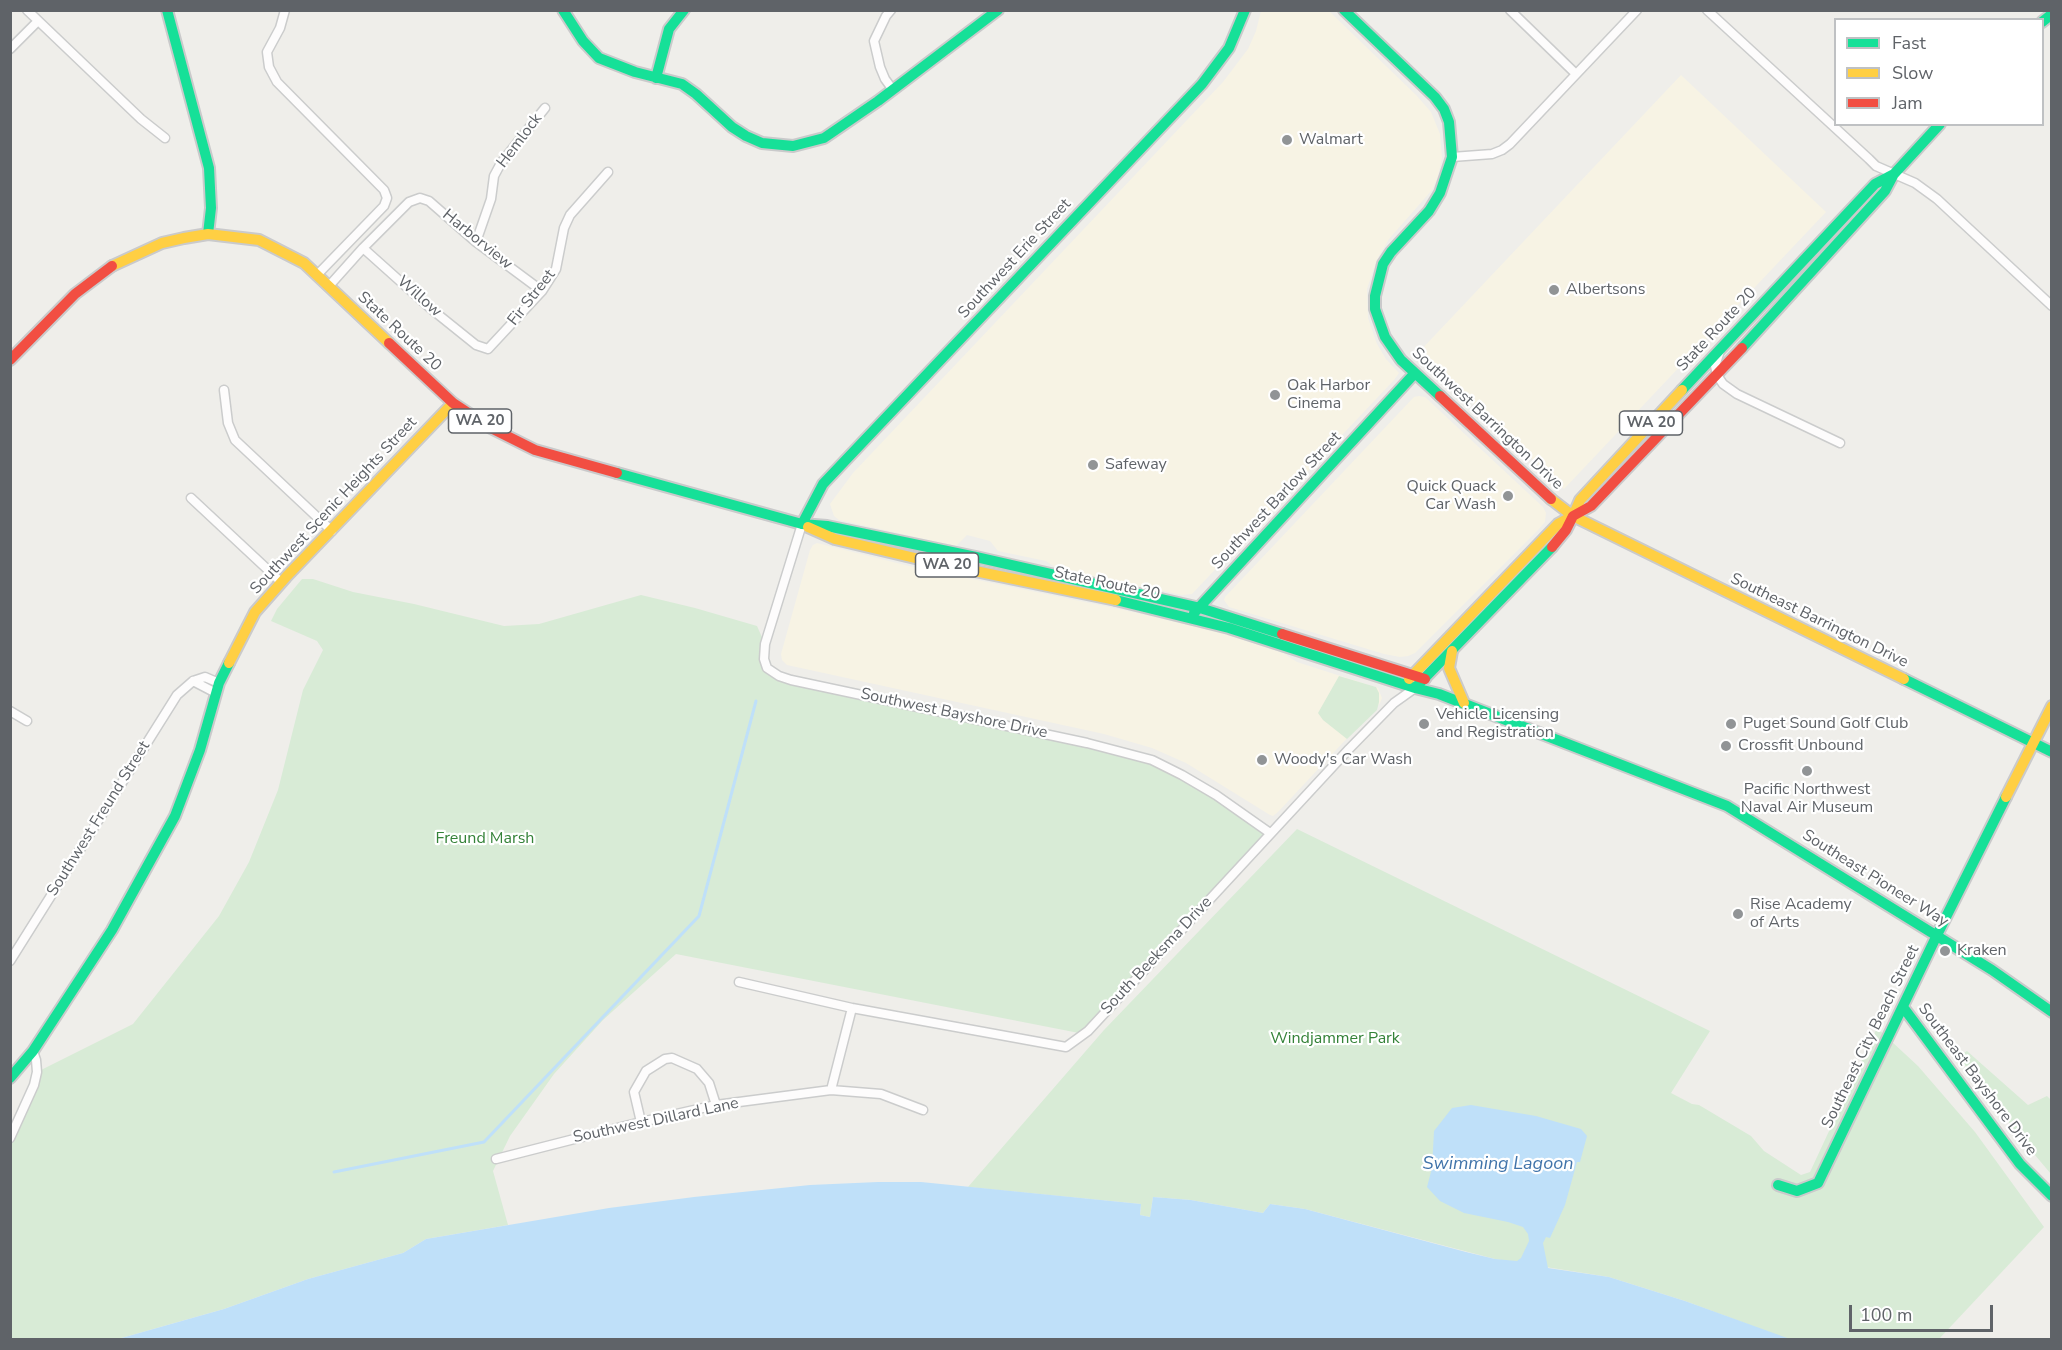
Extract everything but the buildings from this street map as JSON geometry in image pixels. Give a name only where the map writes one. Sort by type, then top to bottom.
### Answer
[{"type":"street","points":[[27,10],[141,120],[165,138]]},
{"type":"street","points":[[167,10],[209,168],[211,208],[208,234]]},
{"type":"street","points":[[285,10],[280,28],[267,52],[269,67],[277,82],[384,190],[387,198],[384,206],[317,275]]},
{"type":"street","points":[[563,10],[583,41],[599,58],[689,89],[732,127],[746,136],[762,143],[778,146],[809,143],[824,138],[893,90],[998,10]]},
{"type":"street","points":[[656,78],[657,67],[669,29],[684,10]]},
{"type":"street","points":[[891,10],[874,41],[880,67],[893,90]]},
{"type":"street","name":"Southwest Erie Street","points":[[802,524],[823,484],[1202,84],[1223,57],[1236,35],[1245,10]]},
{"type":"street","name":"Southwest Barrington Drive","points":[[1344,10],[1435,97],[1444,109],[1449,122],[1452,157],[1443,185],[1430,210],[1391,252],[1383,264],[1375,296],[1375,309],[1385,337],[1401,360],[1553,501],[1573,516]]},
{"type":"street","points":[[1510,10],[1576,74]]},
{"type":"street","points":[[1452,157],[1492,154],[1502,150],[1637,10]]},
{"type":"street","points":[[1707,10],[1876,166],[1915,183],[1937,200],[2052,306]]},
{"type":"street","points":[[10,49],[38,21]]},
{"type":"street","name":"Hemlock","points":[[476,242],[491,199],[494,176],[501,163],[545,108]]},
{"type":"street","name":"State Route 20","points":[[1410,686],[1413,674],[1558,524],[1591,506],[1717,375],[1885,191],[1894,174],[1938,126]]},
{"type":"street","name":"Fir Street","points":[[476,345],[488,349],[492,346],[542,291],[556,268],[564,228],[570,215],[608,172]]},
{"type":"street","name":"State Route 20","points":[[10,360],[75,294],[117,262],[162,243],[208,234],[259,240],[304,263],[453,403],[491,428],[536,450],[802,524],[835,539],[1183,616],[1255,636],[1410,686],[1425,678],[1556,543],[1566,530],[1580,500],[1875,184],[1894,174]]},
{"type":"street","name":"Harborview","points":[[363,248],[409,202],[420,198],[429,201],[476,242],[542,291]]},
{"type":"street","points":[[329,286],[363,248]]},
{"type":"street","name":"Willow","points":[[363,248],[430,308],[476,345]]},
{"type":"street","points":[[1721,348],[1715,366],[1717,375],[1723,384],[1737,394],[1840,443]]},
{"type":"street","name":"Southwest Barlow Street","points":[[1183,616],[1200,608],[1415,373]]},
{"type":"street","points":[[224,390],[228,423],[235,440],[332,531]]},
{"type":"street","name":"Southwest Scenic Heights Street","points":[[10,1078],[33,1051],[112,930],[175,816],[200,750],[218,688],[255,612],[453,403]]},
{"type":"street","points":[[191,498],[281,582]]},
{"type":"street","name":"Southeast Barrington Drive","points":[[1573,516],[2052,752]]},
{"type":"street","name":"State Route 20","points":[[802,524],[827,526],[976,557],[1200,608]]},
{"type":"street","name":"Southwest Bayshore Drive","points":[[802,524],[765,644],[764,660],[767,668],[773,672],[791,680],[1087,743],[1152,760],[1216,795],[1270,833]]},
{"type":"street","name":"WA 20","points":[[1200,608],[1425,678]]},
{"type":"street","points":[[1452,651],[1449,668],[1464,704]]},
{"type":"street","name":"Southeast Pioneer Way","points":[[1425,678],[1439,694]]},
{"type":"street","name":"Southwest Freund Street","points":[[10,961],[177,695],[193,681],[218,688]]},
{"type":"street","name":"South Beeksma Drive","points":[[739,982],[852,1008],[1066,1047],[1088,1031],[1270,833],[1410,686]]},
{"type":"street","name":"Southeast Pioneer Way","points":[[1410,686],[1439,694],[1727,806],[1937,935],[2052,1012]]},
{"type":"street","name":"Southeast City Beach Street","points":[[1778,1185],[1797,1191],[1818,1183],[1937,935],[2052,706]]},
{"type":"street","points":[[10,711],[27,721]]},
{"type":"street","name":"Southeast Bayshore Drive","points":[[1903,1006],[2020,1164],[2052,1196]]},
{"type":"street","points":[[831,1090],[852,1008]]},
{"type":"street","points":[[10,1138],[34,1085],[36,1066],[33,1051]]},
{"type":"street","points":[[640,1122],[634,1092],[646,1071],[665,1059],[672,1058],[697,1069],[709,1083],[716,1105]]},
{"type":"street","name":"Southwest Dillard Lane","points":[[496,1159],[716,1105],[831,1090],[881,1094],[923,1110]]},
{"type":"shaded area","points":[[1261,11],[1330,12],[1416,95],[1431,112],[1440,134],[1442,158],[1432,190],[1389,239],[1377,259],[1367,289],[1368,318],[1377,344],[1386,359],[1399,373],[1394,380],[1192,594],[1182,595],[1058,569],[1046,561],[998,551],[990,541],[967,535],[956,546],[839,520],[834,516],[830,504],[853,473],[1223,82],[1248,49]]},
{"type":"shaded area","points":[[1681,75],[1826,212],[1564,489],[1419,352]]},
{"type":"shaded area","points":[[1414,397],[1425,397],[1543,507],[1546,513],[1545,522],[1538,530],[1415,653],[1408,656],[1384,654],[1229,607],[1224,600],[1225,597]]},
{"type":"shaded area","points":[[817,543],[909,566],[1124,610],[1218,632],[1283,653],[1297,662],[1378,688],[1382,698],[1380,703],[1273,816],[1186,763],[1152,748],[1104,734],[787,665],[782,660],[781,654],[810,550]]},
{"type":"green space","name":"Freund Marsh","points":[[302,579],[313,579],[353,592],[504,626],[539,624],[641,595],[695,608],[757,626],[765,644],[764,659],[779,676],[1152,760],[1270,833],[1084,1034],[676,954],[603,1020],[554,1074],[510,1136],[493,1171],[508,1225],[426,1239],[403,1253],[308,1279],[224,1309],[118,1339],[11,1340],[11,1138],[37,1072],[133,1024],[219,916],[249,862],[278,790],[303,690],[323,650],[317,641],[271,621],[277,609]]},
{"type":"green space","points":[[1339,676],[1376,687],[1379,693],[1377,710],[1347,739],[1323,720],[1318,713]]},
{"type":"green space","name":"Windjammer Park","points":[[1297,829],[1710,1031],[1671,1093],[1692,1104],[1699,1105],[1751,1136],[1764,1151],[1801,1175],[1810,1172],[1877,1028],[1918,1066],[1975,1132],[2044,1227],[1939,1339],[1790,1340],[1685,1301],[1609,1277],[1495,1259],[1305,1209],[1270,1204],[1263,1213],[1191,1200],[1153,1197],[1150,1217],[1140,1215],[1141,1204],[968,1187],[1104,1030]]},
{"type":"green space","points":[[1967,1051],[2028,1105],[2047,1096],[2051,1100],[2051,1174],[1958,1056]]},
{"type":"water","name":"Swimming Lagoon","points":[[1471,1105],[1536,1116],[1581,1129],[1587,1136],[1565,1205],[1550,1238],[1546,1237],[1543,1243],[1548,1268],[1609,1277],[1685,1301],[1790,1339],[118,1339],[224,1309],[308,1279],[403,1253],[426,1239],[609,1208],[810,1185],[921,1182],[1141,1204],[1140,1215],[1150,1217],[1153,1197],[1191,1200],[1263,1213],[1270,1204],[1305,1209],[1495,1259],[1517,1261],[1521,1258],[1529,1241],[1528,1234],[1523,1227],[1464,1213],[1440,1201],[1427,1187],[1432,1168],[1434,1131],[1452,1108]]},
{"type":"waterway","points":[[334,1172],[484,1142],[699,916],[756,701]]},
{"type":"traffic: fast","points":[[167,10],[209,168],[211,208],[208,234]]},
{"type":"traffic: fast","points":[[563,10],[583,41],[599,58],[635,72],[682,84],[732,127],[746,136],[762,143],[793,146],[824,138],[878,101],[998,10]]},
{"type":"traffic: fast","points":[[656,78],[669,29],[684,10]]},
{"type":"traffic: fast","points":[[802,524],[823,484],[1202,84],[1229,48],[1245,10]]},
{"type":"traffic: fast","points":[[1344,10],[1435,97],[1444,109],[1449,122],[1452,157],[1440,193],[1429,211],[1391,252],[1383,264],[1375,296],[1375,309],[1385,337],[1401,360],[1440,396]]},
{"type":"traffic: fast","points":[[2044,20],[2052,14]]},
{"type":"traffic: fast","points":[[1742,348],[1885,191],[1894,174],[1938,126]]},
{"type":"traffic: fast","points":[[1682,390],[1875,184],[1894,174]]},
{"type":"traffic: fast","points":[[1194,613],[1415,373]]},
{"type":"traffic: fast","points":[[617,473],[802,524],[827,526],[976,557],[1200,608],[1282,634]]},
{"type":"traffic: fast","points":[[1116,600],[1229,628],[1415,688],[1552,547]]},
{"type":"traffic: fast","points":[[10,1078],[33,1051],[112,930],[175,816],[200,750],[219,683],[229,663]]},
{"type":"traffic: fast","points":[[1904,679],[2052,752]]},
{"type":"traffic: fast","points":[[1415,688],[1439,694],[1727,806],[1992,970],[2052,1012]]},
{"type":"traffic: fast","points":[[1778,1185],[1797,1191],[1818,1183],[2006,797]]},
{"type":"traffic: fast","points":[[1903,1007],[2020,1164],[2052,1196]]},
{"type":"traffic: slow","points":[[112,266],[162,243],[184,238],[208,234],[259,240],[304,263],[389,343]]},
{"type":"traffic: slow","points":[[1409,679],[1558,524],[1573,516],[1580,500],[1682,390]]},
{"type":"traffic: slow","points":[[229,663],[255,612],[453,403]]},
{"type":"traffic: slow","points":[[1551,499],[1573,516],[1904,679]]},
{"type":"traffic: slow","points":[[808,527],[835,539],[936,563],[1116,600]]},
{"type":"traffic: slow","points":[[1452,651],[1449,668],[1464,703]]},
{"type":"traffic: slow","points":[[2006,797],[2052,706]]},
{"type":"traffic: jam","points":[[10,360],[75,294],[112,266]]},
{"type":"traffic: jam","points":[[389,343],[453,403],[491,428],[535,450],[617,473]]},
{"type":"traffic: jam","points":[[1552,547],[1566,530],[1573,516],[1591,506],[1742,348]]},
{"type":"traffic: jam","points":[[1440,396],[1551,499]]},
{"type":"traffic: jam","points":[[1282,634],[1425,679]]},
{"type":"place","name":"Walmart","points":[[1287,140]]},
{"type":"place","name":"Albertsons","points":[[1554,290]]},
{"type":"place","name":"Oak Harbor Cinema","points":[[1275,395]]},
{"type":"place","name":"Safeway","points":[[1093,465]]},
{"type":"place","name":"Quick Quack Car Wash","points":[[1508,496]]},
{"type":"place","name":"Vehicle Licensing and Registration","points":[[1424,724]]},
{"type":"place","name":"Puget Sound Golf Club","points":[[1731,724]]},
{"type":"place","name":"Crossfit Unbound","points":[[1726,746]]},
{"type":"place","name":"Woody's Car Wash","points":[[1262,760]]},
{"type":"place","name":"Pacific Northwest Naval Air Museum","points":[[1807,771]]},
{"type":"place","name":"Rise Academy of Arts","points":[[1738,914]]},
{"type":"place","name":"Kraken","points":[[1945,951]]}]
